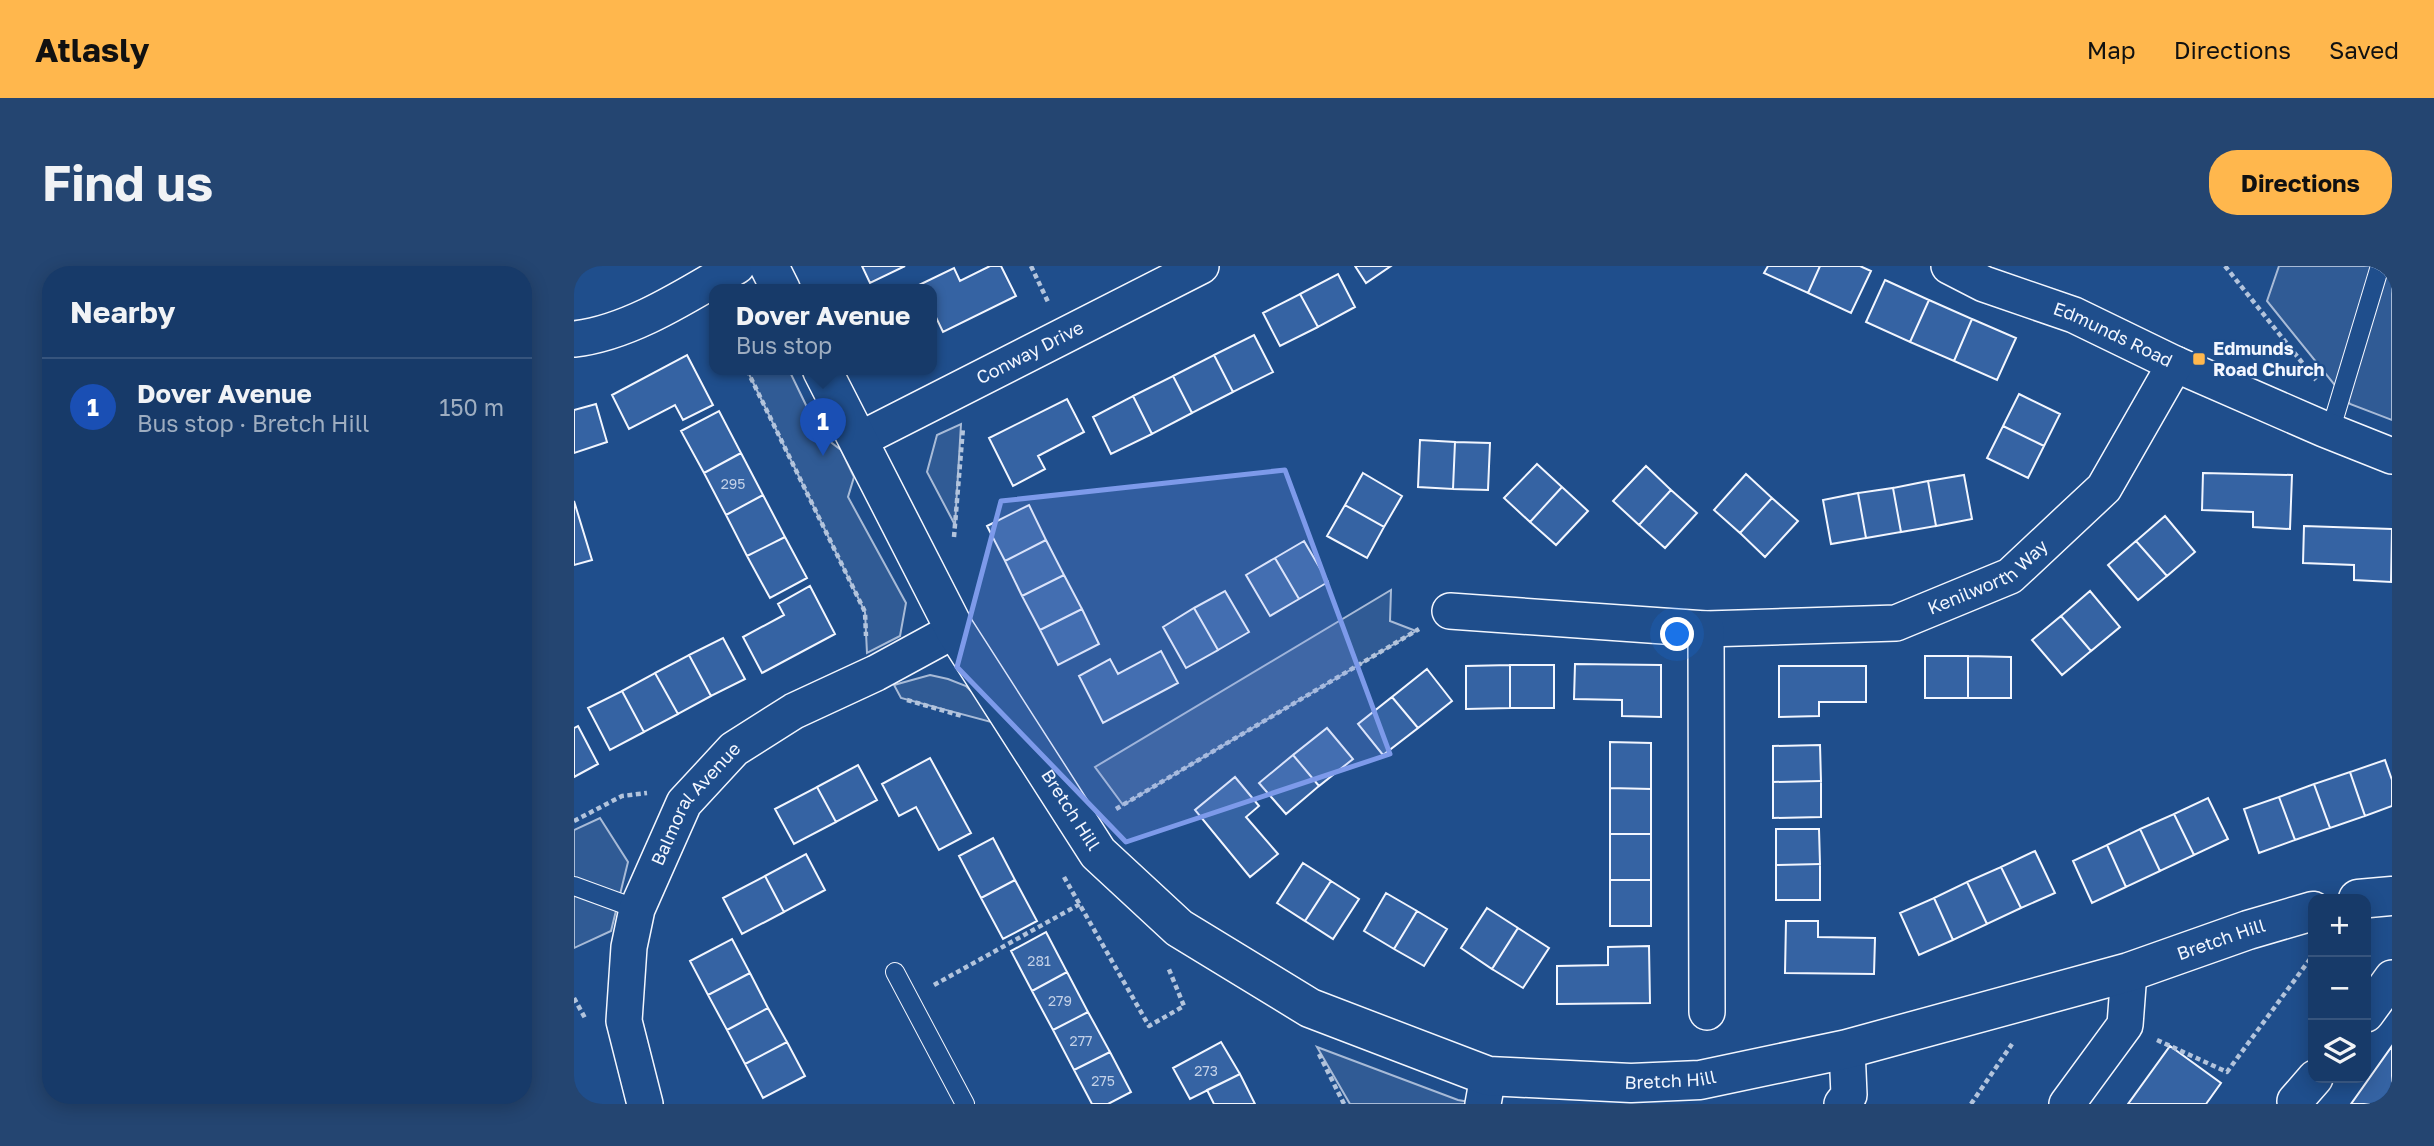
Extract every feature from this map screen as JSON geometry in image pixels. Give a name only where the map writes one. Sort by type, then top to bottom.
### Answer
[{"type":"street","points":[[574,339],[597,337],[647,316],[737,266]]},
{"type":"street","points":[[769,266],[778,284]]},
{"type":"street","name":"Conway Drive","points":[[859,440],[1201,266]]},
{"type":"street","name":"Edmunds Road","points":[[1949,266],[1984,284],[2074,314],[2175,364],[2327,431],[2392,456]]},
{"type":"street","name":"Kenilworth Way","points":[[1450,611],[1706,629],[1896,622],[2010,576],[2104,488],[2175,364]]},
{"type":"street","name":"Bretch Hill","points":[[825,375],[955,630],[1098,853],[1179,928],[1298,1001],[1485,1090],[1700,1080],[1847,1049],[2129,972],[2248,930],[2308,912]]},
{"type":"street","points":[[1706,629],[1706,1012]]},
{"type":"street","name":"Balmoral Avenue","points":[[645,1104],[624,1021],[629,947],[637,909],[684,803],[734,749],[794,711],[876,673],[955,630]]},
{"type":"street","points":[[2371,898],[2392,896]]},
{"type":"street","points":[[2067,1104],[2125,1025],[2129,972]]},
{"type":"street","points":[[2371,1007],[2392,978]]},
{"type":"street","points":[[1842,1104],[1849,1095],[1847,1049]]},
{"type":"lane","points":[[2327,431],[2380,266]]},
{"type":"lane","points":[[574,886],[637,909]]},
{"type":"lane","points":[[895,972],[965,1104]]},
{"type":"path","points":[[2225,266],[2332,400],[2327,431]]},
{"type":"path","points":[[749,375],[865,612],[867,653],[876,673],[890,695],[967,717]]},
{"type":"path","points":[[916,557],[953,545],[965,410],[956,390]]},
{"type":"path","points":[[1081,829],[1450,611]]},
{"type":"path","points":[[574,821],[622,796],[657,791],[684,803]]},
{"type":"path","points":[[1062,874],[1149,1026],[1184,1006],[1165,960]]},
{"type":"path","points":[[910,999],[1080,904]]},
{"type":"path","points":[[2125,1025],[2227,1072],[2312,957]]},
{"type":"path","points":[[1971,1104],[2047,994]]},
{"type":"highlighted area","points":[[1285,470],[1390,754],[1126,842],[957,667],[1001,501]]},
{"type":"shaded area","points":[[2279,266],[2392,266],[2392,420],[2350,404],[2267,301]]},
{"type":"shaded area","points":[[749,375],[791,375],[820,434],[841,450],[854,477],[848,497],[906,603],[900,636],[867,653],[865,612]]},
{"type":"shaded area","points":[[961,424],[955,525],[927,472],[937,435]]},
{"type":"shaded area","points":[[1391,590],[1390,621],[1416,631],[1123,805],[1095,767]]},
{"type":"shaded area","points":[[930,675],[966,686],[976,696],[991,722],[901,698],[894,685]]},
{"type":"shaded area","points":[[600,818],[628,862],[611,931],[574,948],[574,830]]},
{"type":"shaded area","points":[[1317,1047],[1458,1100],[1481,1104],[1350,1104]]},
{"type":"building","points":[[862,266],[905,266],[870,283]]},
{"type":"building","points":[[990,266],[1001,266],[1016,296],[943,332],[937,319],[937,284],[921,284],[954,268],[960,281]]},
{"type":"building","points":[[1355,266],[1391,266],[1366,283]]},
{"type":"building","points":[[1768,266],[1820,266],[1808,293],[1764,273]]},
{"type":"building","points":[[1820,266],[1860,266],[1871,271],[1851,313],[1808,293]]},
{"type":"building","points":[[1338,274],[1355,307],[1318,327],[1300,294]]},
{"type":"building","points":[[1885,280],[1929,300],[1910,342],[1866,322]]},
{"type":"building","points":[[1300,294],[1318,327],[1280,346],[1263,313]]},
{"type":"building","points":[[1929,300],[1972,319],[1954,361],[1910,342]]},
{"type":"building","points":[[1972,319],[2016,338],[1997,380],[1954,361]]},
{"type":"building","points":[[1254,335],[1273,372],[1233,392],[1214,355]]},
{"type":"building","points":[[687,355],[713,405],[683,420],[675,405],[629,429],[612,395]]},
{"type":"building","points":[[1214,355],[1233,392],[1192,413],[1173,376]]},
{"type":"building","points":[[1173,376],[1192,413],[1152,434],[1133,396]]},
{"type":"building","points":[[2019,394],[2060,414],[2044,446],[2003,426]]},
{"type":"building","points":[[1133,396],[1152,434],[1111,454],[1093,417]]},
{"type":"building","points":[[1067,399],[1084,432],[1038,456],[1045,469],[1013,486],[989,438]]},
{"type":"building","points":[[596,404],[607,442],[574,453],[574,410]]},
{"type":"building","points":[[719,411],[741,453],[704,473],[681,431]]},
{"type":"building","points":[[2003,426],[2044,446],[2028,478],[1987,458]]},
{"type":"building","points":[[1420,440],[1455,442],[1453,489],[1418,487]]},
{"type":"building","points":[[1455,442],[1490,443],[1488,490],[1453,489]]},
{"type":"building","points":[[741,453],[763,495],[726,515],[704,473]]},
{"type":"building","points":[[1537,464],[1562,487],[1530,522],[1504,498]]},
{"type":"building","points":[[1646,466],[1671,490],[1639,525],[1613,501]]},
{"type":"building","points":[[1363,473],[1402,496],[1384,527],[1345,505]]},
{"type":"building","points":[[2203,473],[2292,475],[2290,529],[2253,527],[2253,512],[2202,510]]},
{"type":"building","points":[[1746,474],[1772,498],[1740,533],[1714,510]]},
{"type":"building","points":[[1964,475],[1972,519],[1936,526],[1928,481]]},
{"type":"building","points":[[1928,481],[1936,526],[1901,532],[1893,488]]},
{"type":"building","points":[[1562,487],[1588,511],[1556,545],[1530,522]]},
{"type":"building","points":[[1893,488],[1901,532],[1866,538],[1858,493]]},
{"type":"building","points":[[1671,490],[1697,513],[1665,548],[1639,525]]},
{"type":"building","points":[[1858,493],[1866,538],[1831,544],[1823,500]]},
{"type":"building","points":[[763,495],[785,537],[747,556],[726,515]]},
{"type":"building","points":[[1772,498],[1798,521],[1765,557],[1740,533]]},
{"type":"building","points":[[574,501],[592,560],[574,565]]},
{"type":"building","points":[[1029,505],[1046,540],[1005,561],[987,526]]},
{"type":"building","points":[[1345,505],[1384,527],[1367,558],[1327,536]]},
{"type":"building","points":[[2165,516],[2195,552],[2167,576],[2136,541]]},
{"type":"building","points":[[2304,526],[2392,529],[2391,582],[2354,580],[2354,565],[2303,563]]},
{"type":"building","points":[[785,537],[807,578],[770,598],[747,556]]},
{"type":"building","points":[[1046,540],[1064,575],[1022,596],[1005,561]]},
{"type":"building","points":[[1304,541],[1328,582],[1299,599],[1275,558]]},
{"type":"building","points":[[2136,541],[2167,576],[2138,600],[2108,565]]},
{"type":"building","points":[[1275,558],[1299,599],[1270,616],[1246,575]]},
{"type":"building","points":[[1064,575],[1082,609],[1040,630],[1022,596]]},
{"type":"building","points":[[810,586],[835,634],[762,673],[743,637],[784,615],[778,604]]},
{"type":"building","points":[[1225,591],[1249,632],[1218,650],[1194,608]]},
{"type":"building","points":[[2090,591],[2120,627],[2091,651],[2061,616]]},
{"type":"building","points":[[1194,608],[1218,650],[1186,668],[1163,627]]},
{"type":"building","points":[[1082,609],[1099,644],[1058,665],[1040,630]]},
{"type":"building","points":[[2061,616],[2091,651],[2062,675],[2032,640]]},
{"type":"building","points":[[723,638],[745,679],[711,696],[689,655]]},
{"type":"building","points":[[1161,651],[1178,683],[1103,723],[1079,676],[1110,659],[1118,674]]},
{"type":"building","points":[[689,655],[711,696],[678,714],[655,673]]},
{"type":"building","points":[[1925,656],[1968,656],[1968,698],[1925,698]]},
{"type":"building","points":[[1968,656],[2011,657],[2011,698],[1968,698]]},
{"type":"building","points":[[1575,664],[1661,665],[1661,717],[1622,716],[1622,700],[1574,699]]},
{"type":"building","points":[[1510,665],[1554,665],[1554,708],[1510,708]]},
{"type":"building","points":[[1510,665],[1510,708],[1466,709],[1466,666]]},
{"type":"building","points":[[1779,666],[1866,666],[1866,702],[1819,702],[1819,716],[1779,717]]},
{"type":"building","points":[[1427,669],[1452,701],[1418,728],[1392,697]]},
{"type":"building","points":[[655,673],[678,714],[644,732],[622,691]]},
{"type":"building","points":[[622,691],[644,732],[610,750],[588,708]]},
{"type":"building","points":[[1392,697],[1418,728],[1383,755],[1358,724]]},
{"type":"building","points":[[578,726],[598,764],[574,777],[574,728]]},
{"type":"building","points":[[1327,728],[1353,759],[1319,786],[1293,755]]},
{"type":"building","points":[[1610,742],[1651,743],[1651,789],[1610,788]]},
{"type":"building","points":[[1820,745],[1821,781],[1773,782],[1773,746]]},
{"type":"building","points":[[1293,755],[1319,786],[1286,814],[1259,783]]},
{"type":"building","points":[[930,758],[971,833],[939,850],[916,807],[899,816],[882,784]]},
{"type":"building","points":[[2385,760],[2392,780],[2392,806],[2365,816],[2350,772]]},
{"type":"building","points":[[858,765],[877,800],[836,822],[817,787]]},
{"type":"building","points":[[2350,772],[2365,816],[2330,828],[2314,784]]},
{"type":"building","points":[[1235,777],[1259,806],[1246,817],[1278,854],[1250,877],[1195,810]]},
{"type":"building","points":[[1821,781],[1821,817],[1773,818],[1773,782]]},
{"type":"building","points":[[2314,784],[2330,828],[2295,840],[2279,797]]},
{"type":"building","points":[[817,787],[836,822],[794,844],[775,809]]},
{"type":"building","points":[[1610,788],[1651,789],[1651,834],[1610,834]]},
{"type":"building","points":[[2279,797],[2295,840],[2259,853],[2244,809]]},
{"type":"building","points":[[2208,798],[2228,839],[2194,855],[2174,814]]},
{"type":"building","points":[[2174,814],[2194,855],[2160,871],[2140,829]]},
{"type":"building","points":[[1776,829],[1819,829],[1820,864],[1776,865]]},
{"type":"building","points":[[2140,829],[2160,871],[2126,887],[2107,845]]},
{"type":"building","points":[[1610,834],[1651,834],[1651,880],[1610,880]]},
{"type":"building","points":[[993,838],[1015,880],[981,898],[959,856]]},
{"type":"building","points":[[2107,845],[2126,887],[2092,903],[2073,861]]},
{"type":"building","points":[[2035,851],[2055,893],[2021,908],[2001,867]]},
{"type":"building","points":[[806,854],[825,890],[784,912],[765,876]]},
{"type":"building","points":[[1303,863],[1331,881],[1305,921],[1277,903]]},
{"type":"building","points":[[1820,864],[1820,900],[1776,900],[1776,865]]},
{"type":"building","points":[[2001,867],[2021,908],[1987,924],[1967,882]]},
{"type":"building","points":[[765,876],[784,912],[742,934],[723,898]]},
{"type":"building","points":[[1015,880],[1037,921],[1003,939],[981,898]]},
{"type":"building","points":[[1610,880],[1651,880],[1651,926],[1610,926]]},
{"type":"building","points":[[1331,881],[1359,899],[1333,939],[1305,921]]},
{"type":"building","points":[[1967,882],[1987,924],[1953,940],[1934,898]]},
{"type":"building","points":[[1386,893],[1417,911],[1394,949],[1364,931]]},
{"type":"building","points":[[1934,898],[1953,940],[1919,955],[1900,913]]},
{"type":"building","points":[[1487,908],[1518,928],[1492,969],[1461,948]]},
{"type":"building","points":[[1417,911],[1447,929],[1424,966],[1394,949]]},
{"type":"building","points":[[1786,921],[1818,921],[1818,937],[1875,938],[1874,974],[1785,973]]},
{"type":"building","points":[[1518,928],[1549,948],[1523,988],[1492,969]]},
{"type":"building","points":[[1046,932],[1067,972],[1032,991],[1011,951]]},
{"type":"building","points":[[732,939],[750,973],[708,995],[690,961]]},
{"type":"building","points":[[1649,946],[1650,1003],[1557,1004],[1557,966],[1608,965],[1608,947]]},
{"type":"building","points":[[1067,972],[1088,1012],[1053,1030],[1032,991]]},
{"type":"building","points":[[750,973],[768,1008],[727,1030],[708,995]]},
{"type":"building","points":[[768,1008],[787,1042],[745,1064],[727,1030]]},
{"type":"building","points":[[1088,1012],[1110,1052],[1074,1070],[1053,1030]]},
{"type":"building","points":[[787,1042],[805,1076],[763,1098],[745,1064]]},
{"type":"building","points":[[1221,1042],[1240,1074],[1190,1099],[1173,1068]]},
{"type":"building","points":[[2170,1046],[2221,1083],[2206,1104],[2128,1104]]},
{"type":"building","points":[[2392,1046],[2392,1104],[2351,1104],[2366,1083],[2371,1083],[2371,1076]]},
{"type":"building","points":[[1110,1052],[1131,1092],[1108,1104],[1092,1104],[1074,1070]]},
{"type":"building","points":[[1240,1074],[1255,1104],[1214,1104],[1207,1090]]},
{"type":"place","name":"Edmunds Road Church","points":[[2199,359]]},
{"type":"place","name":"Dover Avenue","points":[[823,456]]}]
